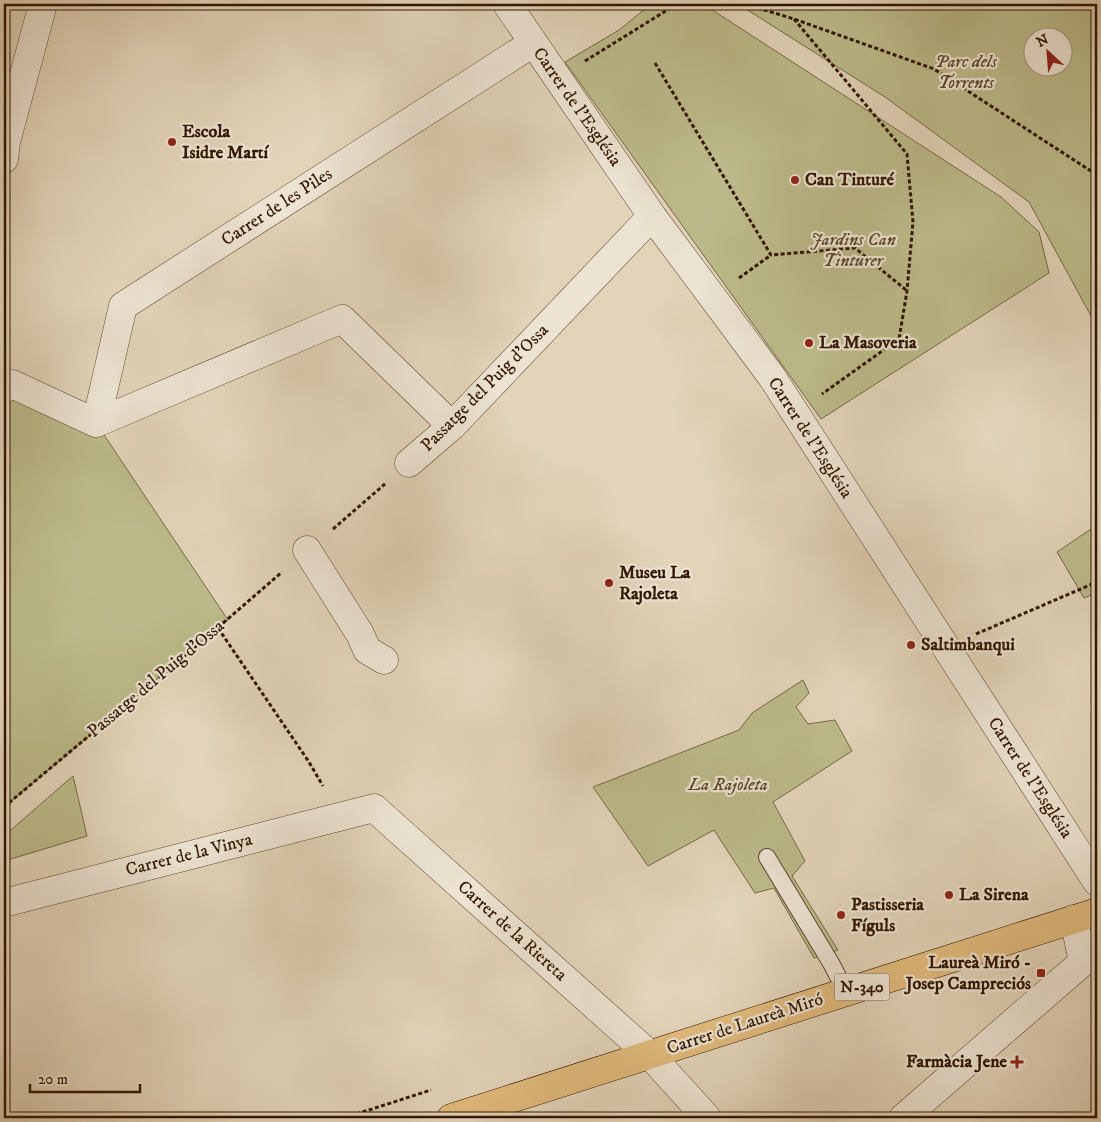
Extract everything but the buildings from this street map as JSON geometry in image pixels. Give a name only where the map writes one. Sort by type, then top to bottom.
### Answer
[{"type":"main road","name":"Carrer de Laureà Miró","points":[[451,1118],[1086,916]]},
{"type":"street","points":[[4,159],[6,142],[43,4]]},
{"type":"street","name":"Carrer de l'Església","points":[[507,4],[652,216],[772,378],[1097,882]]},
{"type":"street","name":"Carrer de les Piles","points":[[96,423],[123,306],[532,43]]},
{"type":"street","name":"Passatge del Puig d'Ossa","points":[[409,463],[452,426],[652,216]]},
{"type":"street","points":[[4,389],[12,384],[96,423],[342,319],[452,426]]},
{"type":"street","points":[[308,550],[360,634],[367,650],[384,660]]},
{"type":"street","name":"Carrer de la Vinya","points":[[4,902],[374,808]]},
{"type":"street","name":"Carrer de la Riereta","points":[[374,808],[650,1055],[707,1118]]},
{"type":"street","points":[[903,1118],[1083,962],[1086,916]]},
{"type":"lane","points":[[767,857],[831,963],[846,992]]},
{"type":"path","points":[[578,66],[677,4]]},
{"type":"path","points":[[745,4],[794,19],[934,69],[1097,175]]},
{"type":"path","points":[[794,19],[907,154],[913,222],[907,291],[899,339],[794,412]]},
{"type":"path","points":[[655,63],[771,255]]},
{"type":"path","points":[[711,295],[771,255],[855,248],[907,291]]},
{"type":"path","name":"Passatge del Puig d'Ossa","points":[[4,807],[218,628],[409,463]]},
{"type":"path","points":[[946,647],[1097,582]]},
{"type":"path","points":[[218,628],[309,762],[324,789]]},
{"type":"green space","name":"Jardins Can Tinturer","points":[[651,4],[703,4],[1001,197],[1039,232],[1049,273],[821,419],[565,62],[619,30]]},
{"type":"green space","name":"Parc dels Torrents","points":[[738,4],[1097,4],[1097,327],[1029,202],[885,97]]},
{"type":"green space","points":[[12,384],[96,423],[228,620],[4,807],[4,432]]},
{"type":"green space","points":[[1097,525],[1097,593],[1084,598],[1057,552]]},
{"type":"green space","name":"La Rajoleta","points":[[803,680],[809,693],[796,707],[808,724],[835,720],[852,751],[773,802],[805,861],[792,876],[838,950],[814,958],[774,888],[755,893],[714,830],[648,866],[593,787],[739,730],[752,713]]},
{"type":"green space","points":[[73,776],[87,836],[4,861],[4,836]]},
{"type":"place","name":"Escola Isidre Martí","points":[[172,142]]},
{"type":"place","name":"Can Tinturé","points":[[795,180]]},
{"type":"place","name":"La Masoveria","points":[[809,343]]},
{"type":"place","name":"Museu La Rajoleta","points":[[609,583]]},
{"type":"place","name":"Saltimbanqui","points":[[911,645]]},
{"type":"place","name":"La Sirena","points":[[949,895]]},
{"type":"place","name":"Pastisseria Fíguls","points":[[841,915]]},
{"type":"place","name":"Laureà Miró - Josep Campreciós","points":[[1041,973]]},
{"type":"place","name":"Farmàcia Jene","points":[[1017,1062]]}]
